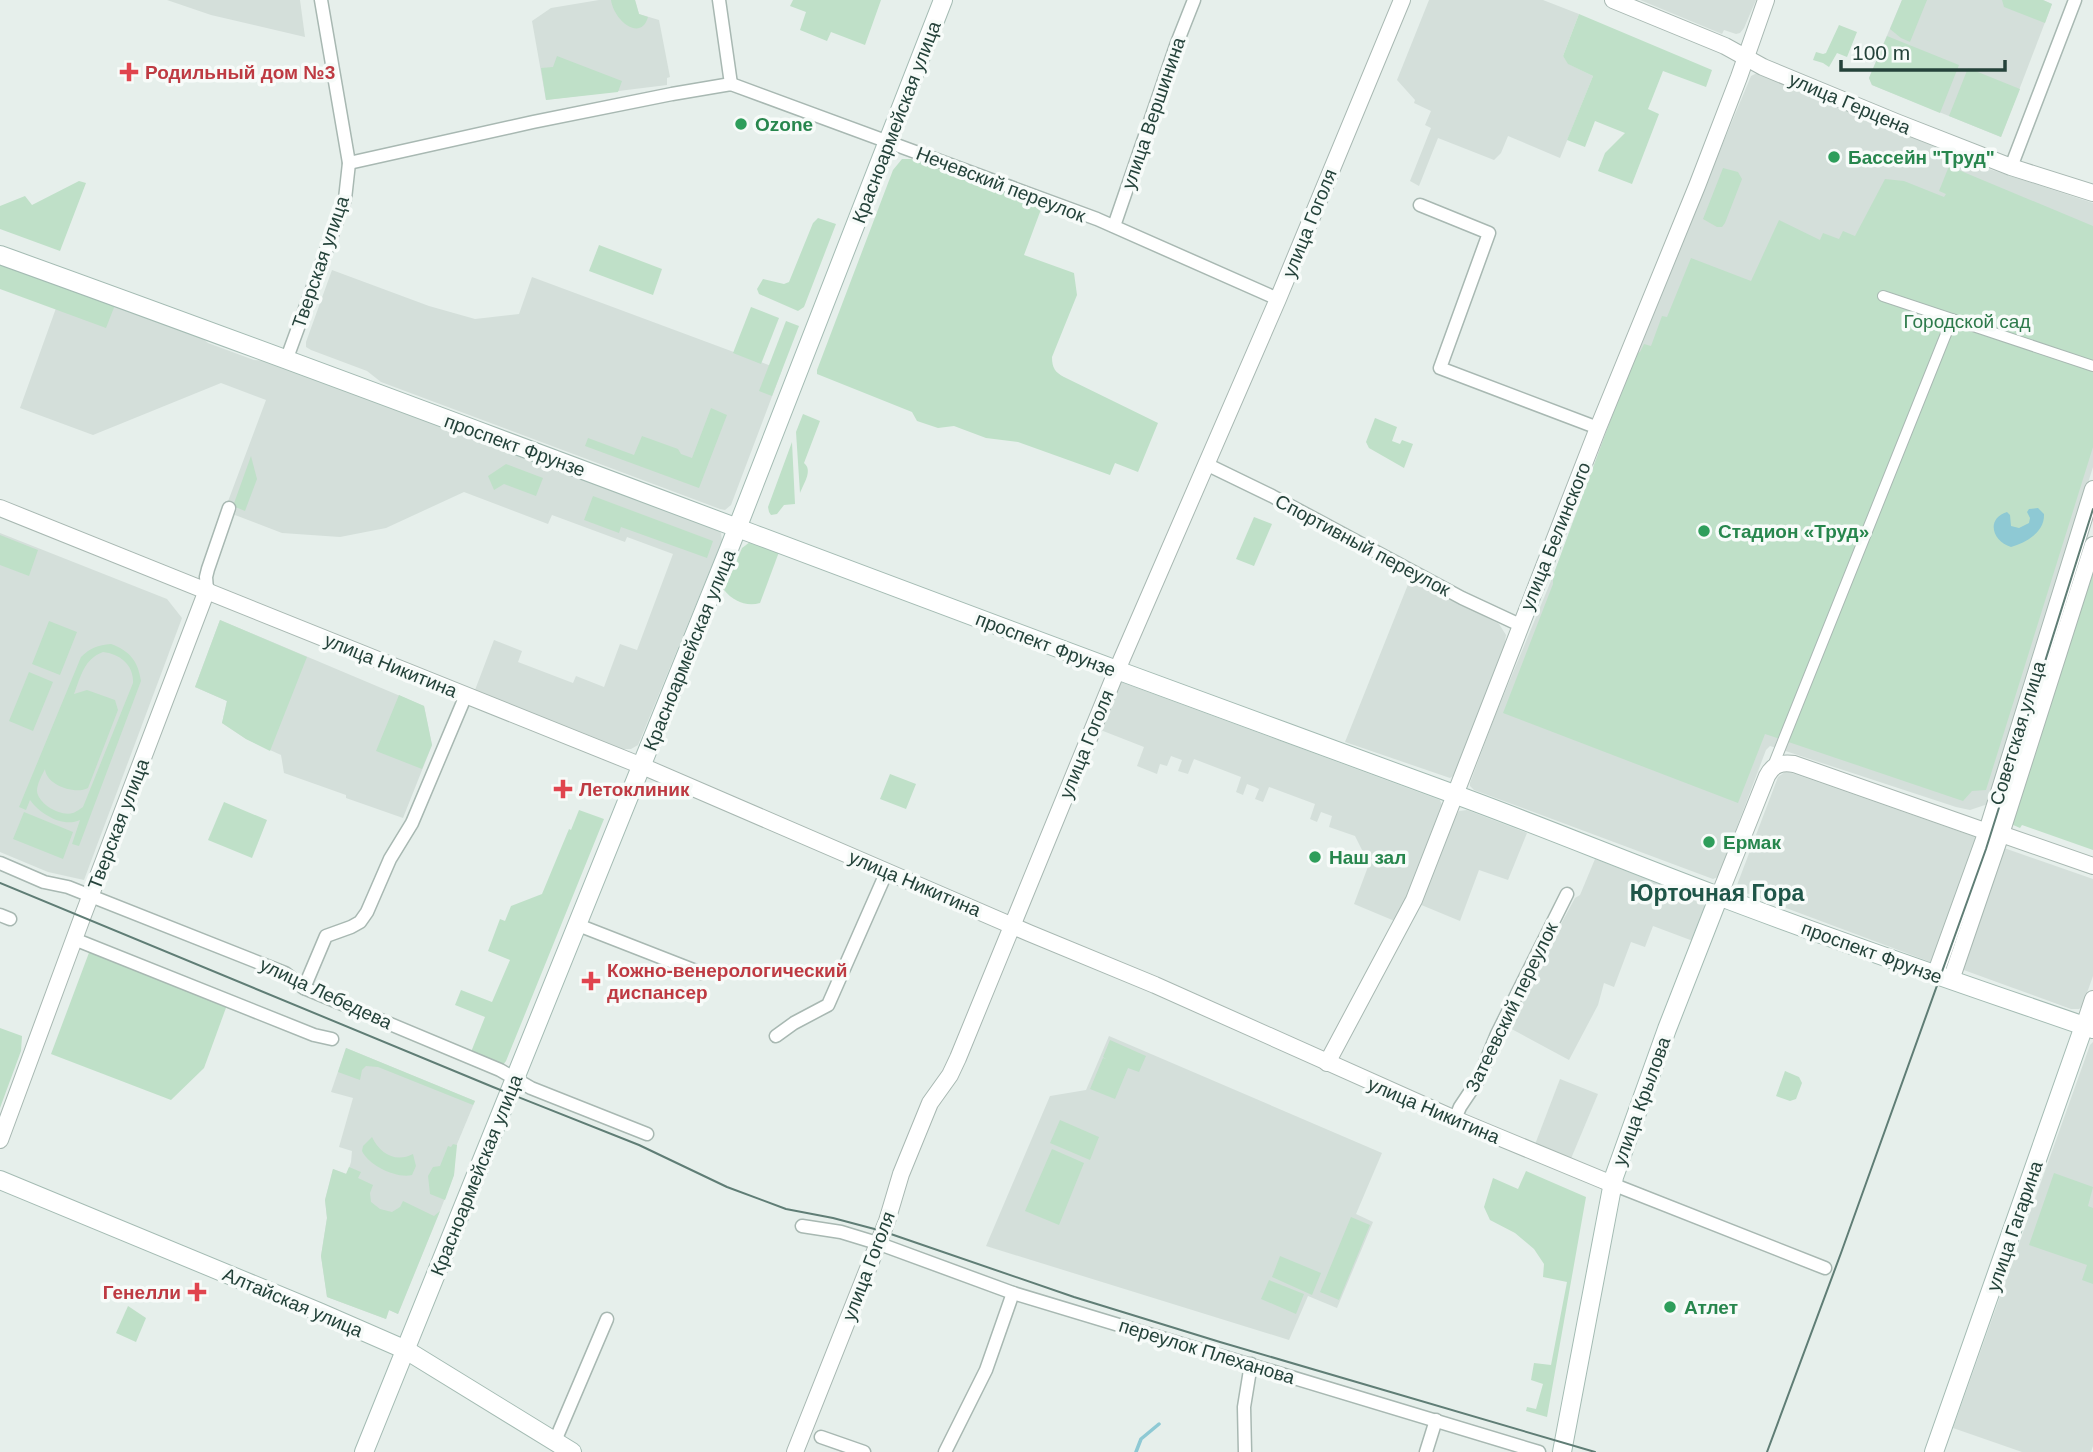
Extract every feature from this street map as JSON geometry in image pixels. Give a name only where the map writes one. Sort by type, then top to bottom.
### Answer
[{"type":"main road","name":"Красноармейская улица","points":[[364,1452],[738,527],[943,0]]},
{"type":"main road","name":"проспект Фрунзе","points":[[0,255],[287,358],[1117,670],[1456,794],[1719,896],[2088,1028]]},
{"type":"main road","name":"улица Крылова","points":[[1562,1452],[1612,1184],[1667,1029],[1719,896]]},
{"type":"main road","name":"улица Гагарина","points":[[1934,1452],[2088,1028]]},
{"type":"main road","name":"Алтайская улица","points":[[0,1180],[406,1350],[572,1452]]},
{"type":"street","name":"Тверская улица","points":[[287,358],[345,199],[349,163],[321,0]]},
{"type":"street","points":[[349,163],[533,122],[731,84],[719,0]]},
{"type":"street","name":"улица Вершинина","points":[[1114,226],[1194,0]]},
{"type":"street","name":"улица Гоголя","points":[[795,1452],[930,1103],[950,1075],[958,1058],[1117,670],[1278,299],[1402,0]]},
{"type":"street","name":"улица Герцена","points":[[1613,0],[1725,47],[1763,67],[1896,122],[2011,167],[2093,193]]},
{"type":"street","name":"улица Белинского","points":[[1327,1063],[1405,919],[1598,428],[1697,186],[1766,0]]},
{"type":"street","points":[[2011,167],[2075,0]]},
{"type":"street","name":"Нечевский переулок","points":[[731,84],[1114,226],[1278,299]]},
{"type":"street","points":[[1420,205],[1489,233],[1440,368],[1598,428]]},
{"type":"street","points":[[1883,296],[2093,366]]},
{"type":"street","points":[[1773,767],[1952,319]]},
{"type":"street","name":"Спортивный переулок","points":[[1206,464],[1272,496],[1462,598],[1520,625]]},
{"type":"street","name":"Советская улица","points":[[1994,833],[2093,489]]},
{"type":"street","name":"улица Никитина","points":[[0,508],[642,766],[1167,990],[1455,1119],[1825,1268]]},
{"type":"street","name":"Тверская улица","points":[[0,1140],[207,590],[208,569],[229,508]]},
{"type":"street","name":"Советская улица","points":[[1943,978],[2093,545]]},
{"type":"street","points":[[304,988],[326,936],[360,922],[367,912],[390,859],[412,823],[467,695]]},
{"type":"street","points":[[1773,767],[1786,763],[1794,764],[2093,866]]},
{"type":"street","name":"улица Крылова","points":[[1719,896],[1773,767]]},
{"type":"street","name":"улица Лебедева","points":[[0,863],[285,973],[304,988],[460,1052],[531,1088],[647,1134]]},
{"type":"street","points":[[776,1036],[828,1005],[887,872]]},
{"type":"street","name":"Затеевский переулок","points":[[1455,1119],[1478,1080],[1497,1034],[1567,894]]},
{"type":"street","points":[[578,925],[701,973]]},
{"type":"street","name":"улица Лебедева","points":[[74,939],[332,1040]]},
{"type":"street","name":"улица Гагарина","points":[[2088,1028],[2093,999]]},
{"type":"street","points":[[802,1226],[841,1232],[877,1243]]},
{"type":"street","name":"переулок Плеханова","points":[[877,1243],[1013,1293],[1539,1452]]},
{"type":"street","points":[[945,1452],[986,1370],[1013,1293]]},
{"type":"street","points":[[555,1441],[607,1319]]},
{"type":"street","points":[[1245,1452],[1244,1407],[1251,1364]]},
{"type":"street","points":[[1426,1452],[1436,1420]]},
{"type":"street","points":[[821,1437],[864,1452]]},
{"type":"shaded area","points":[[167,0],[300,0],[305,37],[211,15]]},
{"type":"shaded area","points":[[599,0],[635,0],[639,14],[659,20],[670,77],[667,78],[667,85],[546,100],[532,21],[551,8]]},
{"type":"shaded area","points":[[1429,0],[1543,0],[1579,14],[1563,56],[1569,64],[1593,76],[1560,158],[1508,136],[1501,153],[1494,160],[1438,138],[1419,186],[1410,181],[1431,128],[1425,125],[1431,111],[1414,103],[1415,100],[1397,80]]},
{"type":"shaded area","points":[[1640,0],[1756,0],[1740,33],[1724,30],[1722,34]]},
{"type":"shaded area","points":[[1902,0],[2043,0],[2052,4],[2001,137],[1872,85],[1869,78]]},
{"type":"shaded area","points":[[1757,73],[1986,168],[2093,203],[2093,467],[1988,804],[1970,810],[1956,807],[1770,746],[1766,750],[1718,877],[1713,879],[1474,790],[1470,783],[1553,576],[1635,354],[1751,76]]},
{"type":"shaded area","points":[[332,270],[429,306],[475,319],[519,314],[532,277],[782,370],[731,505],[725,510],[720,509],[381,382],[367,371],[311,350],[306,347],[306,342]]},
{"type":"shaded area","points":[[64,286],[198,335],[208,343],[254,360],[269,361],[717,529],[721,533],[722,541],[638,745],[631,749],[622,749],[475,690],[494,640],[522,651],[518,662],[573,683],[576,676],[604,687],[620,644],[637,650],[673,554],[627,537],[625,542],[552,515],[548,524],[464,492],[386,528],[340,537],[282,533],[235,515],[237,508],[227,504],[266,400],[221,383],[93,435],[20,408]]},
{"type":"shaded area","points":[[0,533],[167,599],[182,618],[84,880],[48,872],[0,852]]},
{"type":"shaded area","points":[[1411,577],[1499,624],[1506,635],[1504,648],[1455,775],[1450,778],[1345,742]]},
{"type":"shaded area","points":[[220,620],[424,706],[432,745],[403,818],[284,773],[281,755],[246,739],[222,723],[227,701],[195,687]]},
{"type":"shaded area","points":[[1121,682],[1440,800],[1442,805],[1397,922],[1354,904],[1369,864],[1355,836],[1329,827],[1332,816],[1321,812],[1317,822],[1310,819],[1315,804],[1269,787],[1263,802],[1255,799],[1259,789],[1247,784],[1243,795],[1236,792],[1241,777],[1194,759],[1188,774],[1178,771],[1182,760],[1171,756],[1167,766],[1160,764],[1157,774],[1137,766],[1144,747],[1098,729]]},
{"type":"shaded area","points":[[1786,771],[1978,838],[1933,963],[1738,890],[1737,885],[1778,777]]},
{"type":"shaded area","points":[[1467,810],[1527,833],[1508,880],[1479,870],[1460,921],[1419,904],[1455,817],[1459,811]]},
{"type":"shaded area","points":[[2004,848],[2093,879],[2093,976],[2079,1009],[2071,1009],[1961,969]]},
{"type":"shaded area","points":[[1595,859],[1699,899],[1704,904],[1704,913],[1693,941],[1653,926],[1645,947],[1631,942],[1614,987],[1604,983],[1598,1005],[1569,1060],[1506,1026],[1575,898],[1580,895]]},
{"type":"shaded area","points":[[1109,1036],[1382,1153],[1356,1214],[1373,1222],[1337,1308],[1308,1296],[1289,1340],[986,1246],[1050,1096],[1086,1090]]},
{"type":"shaded area","points":[[2093,1042],[2093,1446],[2091,1452],[2022,1452],[1953,1428]]},
{"type":"shaded area","points":[[346,1048],[475,1101],[455,1149],[454,1175],[398,1314],[389,1310],[386,1319],[327,1297],[321,1256],[327,1218],[325,1200],[333,1169],[347,1174],[352,1151],[339,1147],[353,1098],[331,1092]]},
{"type":"shaded area","points":[[1560,1079],[1598,1094],[1570,1161],[1534,1147]]},
{"type":"green space","points":[[611,0],[635,0],[639,14],[648,17],[645,24],[640,28],[628,26],[617,15]]},
{"type":"green space","points":[[793,0],[881,0],[865,45],[831,32],[827,41],[800,30],[806,12],[790,6]]},
{"type":"green space","points":[[1902,0],[1927,0],[1910,42],[1890,29]]},
{"type":"green space","points":[[2002,0],[2043,0],[2052,4],[2045,23],[2004,7]]},
{"type":"green space","points":[[1579,14],[1712,70],[1706,87],[1663,71],[1648,109],[1659,114],[1632,184],[1598,171],[1605,153],[1625,133],[1595,121],[1585,147],[1567,140],[1593,76],[1568,64],[1563,56]]},
{"type":"green space","points":[[1839,25],[1857,32],[1847,57],[1837,53],[1829,67],[1813,60],[1816,52],[1826,53]]},
{"type":"green space","points":[[1887,36],[1959,65],[1940,113],[1872,85],[1869,78]]},
{"type":"green space","points":[[557,56],[622,81],[618,92],[546,100],[541,68],[553,67]]},
{"type":"green space","points":[[1968,68],[2020,89],[2001,137],[1949,116]]},
{"type":"green space","points":[[902,159],[919,159],[1043,204],[1024,255],[1074,273],[1077,295],[1052,357],[1053,367],[1064,377],[1158,423],[1138,472],[1115,463],[1110,475],[1018,442],[986,438],[954,426],[938,428],[917,421],[912,412],[817,374],[893,170]]},
{"type":"green space","name":"Городской сад","points":[[1949,166],[2093,226],[2093,447],[1986,790],[1972,791],[1963,801],[1765,734],[1738,803],[1503,713],[1553,584],[1553,576],[1635,354],[1640,352],[1644,344],[1651,346],[1662,316],[1667,317],[1691,258],[1751,281],[1779,220],[1820,240],[1823,233],[1839,239],[1843,231],[1855,236],[1885,179],[1904,181],[1944,197],[1946,194],[1939,191]]},
{"type":"green space","points":[[1723,168],[1738,172],[1742,179],[1725,223],[1722,227],[1717,227],[1703,219]]},
{"type":"green space","points":[[79,181],[86,183],[60,251],[0,229],[0,206],[25,196],[32,205]]},
{"type":"green space","points":[[818,218],[836,224],[804,307],[798,311],[759,294],[757,289],[763,279],[784,284],[789,282],[813,223]]},
{"type":"green space","points":[[599,245],[662,269],[653,295],[589,271]]},
{"type":"green space","points":[[0,263],[115,305],[106,328],[0,289]]},
{"type":"green space","points":[[751,307],[779,318],[761,364],[733,353]]},
{"type":"green space","points":[[786,321],[799,326],[772,396],[759,391]]},
{"type":"green space","points":[[711,408],[727,415],[699,488],[585,446],[588,438],[634,455],[642,436],[678,449],[681,454],[692,458]]},
{"type":"green space","points":[[803,414],[820,421],[804,463],[808,473],[800,493],[796,432]]},
{"type":"green space","points":[[1375,418],[1397,427],[1392,441],[1400,444],[1402,440],[1413,444],[1404,468],[1369,448],[1366,442]]},
{"type":"green space","points":[[792,442],[795,504],[784,505],[777,514],[771,515],[768,507]]},
{"type":"green space","points":[[251,456],[257,479],[245,511],[233,506]]},
{"type":"green space","points":[[506,464],[543,478],[536,496],[504,484],[494,490],[488,476]]},
{"type":"green space","points":[[593,496],[713,541],[707,558],[621,527],[619,533],[584,520]]},
{"type":"green space","points":[[1254,517],[1272,524],[1254,566],[1236,559]]},
{"type":"green space","points":[[0,535],[38,550],[29,576],[0,565]]},
{"type":"green space","points":[[750,542],[779,552],[760,603],[755,604],[740,602],[724,590],[742,548]]},
{"type":"green space","points":[[2093,568],[2093,850],[2022,825],[2020,828],[2011,824]]},
{"type":"green space","points":[[220,620],[307,657],[270,751],[222,723],[227,701],[195,687]]},
{"type":"green space","points":[[49,621],[77,632],[60,675],[32,664]]},
{"type":"green space","points":[[111,644],[132,658],[141,681],[79,846],[72,844],[80,820],[59,821],[40,810],[30,800],[26,810],[19,807],[81,657],[91,649]],"holes":[[[103,652],[125,662],[131,671],[133,683],[83,807],[73,813],[62,813],[41,800],[38,796],[38,785],[45,769],[50,780],[62,787],[76,790],[88,788],[118,710],[115,700],[87,690],[74,694],[91,659]]]},
{"type":"green space","points":[[29,672],[53,682],[33,731],[9,721]]},
{"type":"green space","points":[[399,695],[424,706],[432,745],[422,769],[376,751]]},
{"type":"green space","points":[[890,774],[916,784],[906,809],[880,799]]},
{"type":"green space","points":[[224,802],[267,820],[252,858],[208,840]]},
{"type":"green space","points":[[579,810],[604,819],[503,1065],[471,1052],[485,1017],[455,1005],[461,990],[492,1002],[510,960],[488,951],[500,919],[505,921],[511,906],[542,894]]},
{"type":"green space","points":[[24,812],[73,832],[63,859],[13,839]]},
{"type":"green space","points":[[90,950],[227,1005],[204,1068],[171,1100],[51,1054]]},
{"type":"green space","points":[[0,1028],[22,1036],[21,1051],[0,1108]]},
{"type":"green space","points":[[1110,1040],[1146,1056],[1139,1072],[1128,1068],[1115,1099],[1090,1089],[1103,1058],[1106,1059],[1103,1057]]},
{"type":"green space","points":[[346,1048],[475,1101],[473,1105],[378,1067],[366,1066],[362,1070],[360,1080],[338,1072]]},
{"type":"green space","points":[[1785,1071],[1799,1077],[1802,1083],[1796,1099],[1790,1101],[1776,1096]]},
{"type":"green space","points":[[1060,1120],[1099,1137],[1090,1160],[1050,1143]]},
{"type":"green space","points":[[372,1137],[379,1148],[389,1155],[401,1158],[413,1154],[416,1166],[412,1175],[391,1173],[370,1161],[362,1151]]},
{"type":"green space","points":[[457,1145],[454,1175],[445,1200],[430,1194],[428,1176],[433,1167],[440,1166],[448,1146]]},
{"type":"green space","points":[[1052,1149],[1084,1163],[1059,1225],[1025,1211]]},
{"type":"green space","points":[[349,1167],[361,1172],[358,1178],[373,1185],[371,1202],[380,1209],[392,1212],[400,1207],[403,1201],[434,1216],[440,1211],[398,1314],[389,1310],[386,1319],[327,1297],[321,1256],[327,1218],[325,1200],[333,1169],[346,1174]]},
{"type":"green space","points":[[1526,1171],[1586,1197],[1547,1417],[1526,1411],[1527,1407],[1536,1409],[1543,1384],[1531,1380],[1534,1363],[1551,1365],[1567,1282],[1543,1277],[1544,1264],[1534,1249],[1515,1233],[1490,1220],[1484,1207],[1493,1178],[1518,1189]]},
{"type":"green space","points":[[2054,1173],[2093,1187],[2088,1206],[2093,1208],[2093,1284],[2082,1280],[2087,1265],[2029,1245]]},
{"type":"green space","points":[[1351,1217],[1370,1225],[1339,1300],[1320,1292]]},
{"type":"green space","points":[[1280,1256],[1321,1273],[1312,1295],[1272,1277]]},
{"type":"green space","points":[[1269,1280],[1304,1294],[1296,1314],[1261,1299]]},
{"type":"green space","points":[[128,1306],[146,1318],[136,1342],[116,1333]]},
{"type":"water","points":[[2038,508],[2044,514],[2043,520],[2038,531],[2028,540],[2011,547],[1996,536],[1994,525],[2000,515],[2007,512],[2011,526],[2019,528],[2029,523],[2029,509]]},
{"type":"waterway","points":[[1136,1452],[1141,1439],[1159,1424]]},
{"type":"tram line","points":[[1767,1452],[1986,849],[2093,509]]},
{"type":"tram line","points":[[0,883],[639,1145],[727,1187],[786,1209],[882,1231],[1074,1297],[1595,1452]]},
{"type":"place","name":"Родильный дом №3","points":[[129,72]]},
{"type":"place","name":"Ozone","points":[[741,124]]},
{"type":"place","name":"Бассейн \"Труд\"","points":[[1834,157]]},
{"type":"place","name":"Стадион «Труд»","points":[[1704,531]]},
{"type":"place","name":"Летоклиник","points":[[563,789]]},
{"type":"place","name":"Ермак","points":[[1709,842]]},
{"type":"place","name":"Наш зал","points":[[1315,857]]},
{"type":"place","name":"Кожно-венерологический диспансер","points":[[591,981]]},
{"type":"place","name":"Генелли","points":[[197,1292]]},
{"type":"place","name":"Атлет","points":[[1670,1307]]},
{"type":"district","name":"Юрточная Гора","points":[[1717,893]]}]
